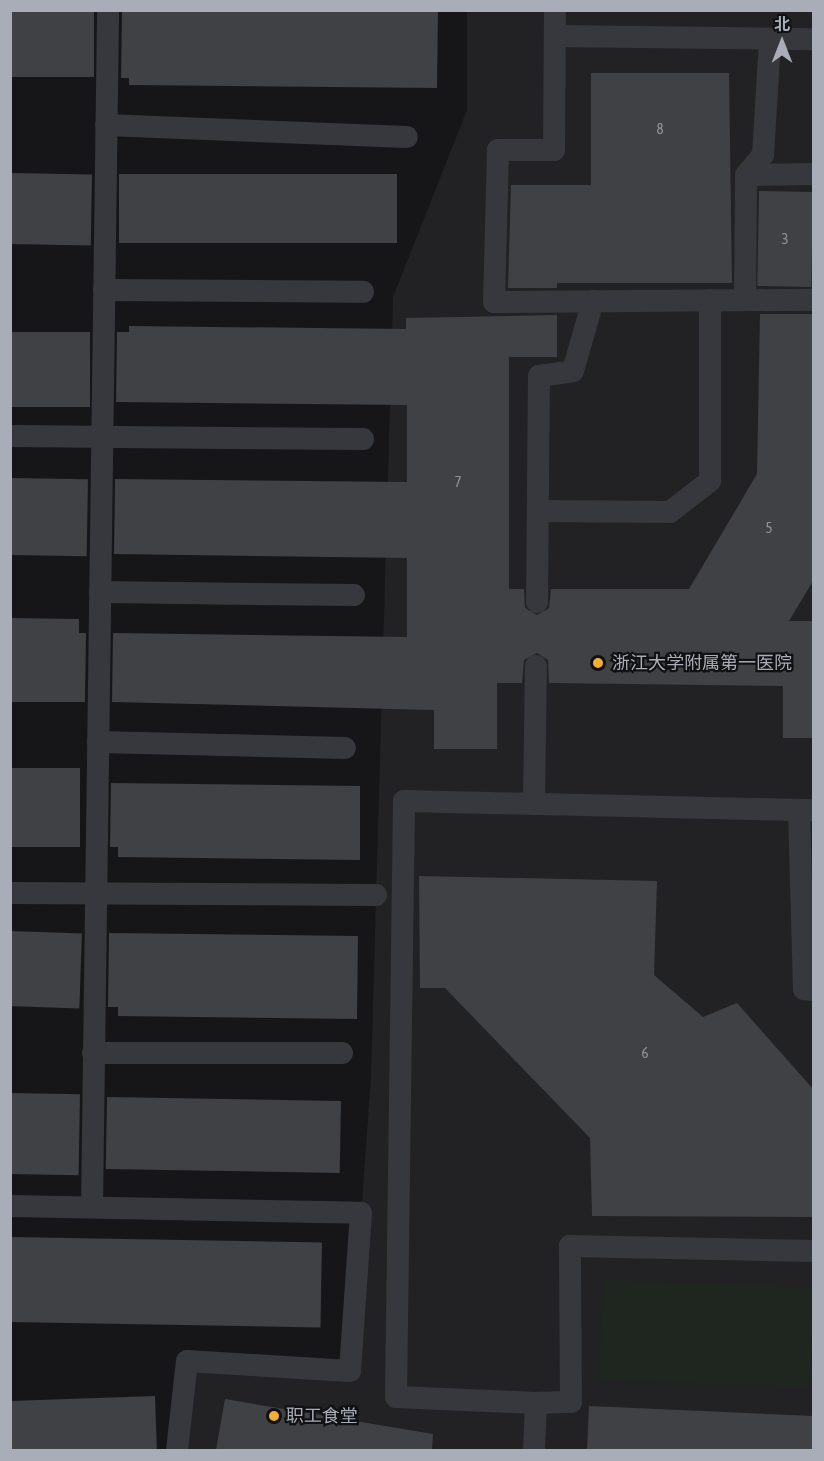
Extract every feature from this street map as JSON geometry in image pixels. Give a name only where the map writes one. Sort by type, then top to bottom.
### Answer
[{"type":"lane","points":[[92,1207],[108,10]]},
{"type":"lane","points":[[555,10],[554,150],[498,150],[495,302],[813,300]]},
{"type":"lane","points":[[555,36],[813,39]]},
{"type":"lane","points":[[745,300],[746,175],[763,155],[770,39]]},
{"type":"lane","points":[[106,125],[407,137]]},
{"type":"lane","points":[[746,175],[813,174]]},
{"type":"lane","points":[[104,290],[363,292]]},
{"type":"lane","points":[[539,511],[670,512],[710,480],[710,300]]},
{"type":"lane","points":[[537,602],[539,376],[573,371],[593,301]]},
{"type":"lane","points":[[10,436],[363,439]]},
{"type":"lane","points":[[100,592],[354,595]]},
{"type":"lane","points":[[534,804],[536,666]]},
{"type":"lane","points":[[98,742],[345,748]]},
{"type":"lane","points":[[813,990],[804,989],[806,811],[404,801],[396,1397],[536,1403],[571,1402],[570,1246],[813,1251]]},
{"type":"lane","points":[[10,894],[376,895]]},
{"type":"lane","points":[[93,1053],[342,1053]]},
{"type":"lane","points":[[10,1206],[361,1213],[350,1371],[187,1360],[177,1450]]},
{"type":"lane","points":[[534,1450],[536,1403]]},
{"type":"shaded area","name":"浙江大学附属第一医院","points":[[467,11],[813,11],[813,1450],[177,1450],[187,1361],[350,1370],[371,1076],[393,297],[467,110]]},
{"type":"shaded area","points":[[603,1280],[813,1287],[809,1387],[600,1380]]},
{"type":"building","points":[[10,10],[94,10],[94,77],[10,77]]},
{"type":"building","points":[[122,10],[438,11],[437,88],[129,85],[129,78],[121,78]]},
{"type":"building","points":[[591,73],[729,73],[732,283],[557,283],[557,288],[508,288],[511,185],[591,185]]},
{"type":"building","points":[[10,173],[92,174],[91,245],[10,244]]},
{"type":"building","points":[[119,174],[397,174],[397,243],[119,243]]},
{"type":"building","points":[[759,191],[813,192],[811,287],[757,286]]},
{"type":"building","points":[[760,314],[813,314],[813,581],[789,621],[813,621],[813,738],[783,738],[783,686],[549,683],[548,660],[537,653],[524,660],[522,683],[497,683],[497,749],[434,749],[434,710],[112,702],[113,633],[407,637],[407,558],[114,554],[115,479],[407,482],[407,405],[116,402],[117,332],[129,332],[129,326],[406,329],[406,318],[557,315],[557,357],[509,357],[509,589],[524,589],[525,608],[537,615],[549,608],[551,589],[689,589],[757,474]]},
{"type":"building","points":[[10,332],[90,332],[90,407],[10,407]]},
{"type":"building","points":[[10,478],[88,479],[87,556],[10,555]]},
{"type":"building","points":[[10,618],[79,619],[79,633],[86,633],[85,702],[10,702]]},
{"type":"building","points":[[10,768],[80,768],[80,847],[10,847]]},
{"type":"building","points":[[111,783],[360,786],[360,860],[118,857],[118,847],[110,847]]},
{"type":"building","points":[[419,876],[657,881],[654,975],[703,1017],[737,1003],[813,1089],[813,1217],[592,1216],[590,1138],[445,988],[420,988]]},
{"type":"building","points":[[10,931],[82,934],[79,1008],[10,1006]]},
{"type":"building","points":[[109,933],[358,936],[357,1019],[118,1016],[118,1007],[108,1007]]},
{"type":"building","points":[[10,1093],[80,1094],[79,1175],[10,1174]]},
{"type":"building","points":[[107,1097],[341,1101],[340,1173],[106,1169]]},
{"type":"building","points":[[10,1237],[322,1242],[320,1327],[10,1322]]},
{"type":"building","points":[[155,1396],[157,1450],[12,1450],[10,1401]]},
{"type":"building","name":"职工食堂","points":[[225,1399],[433,1434],[432,1450],[216,1450]]},
{"type":"building","points":[[589,1406],[813,1416],[813,1450],[587,1450]]},
{"type":"place","name":"浙江大学附属第一医院","points":[[598,663]]},
{"type":"place","name":"职工食堂","points":[[274,1416]]}]
